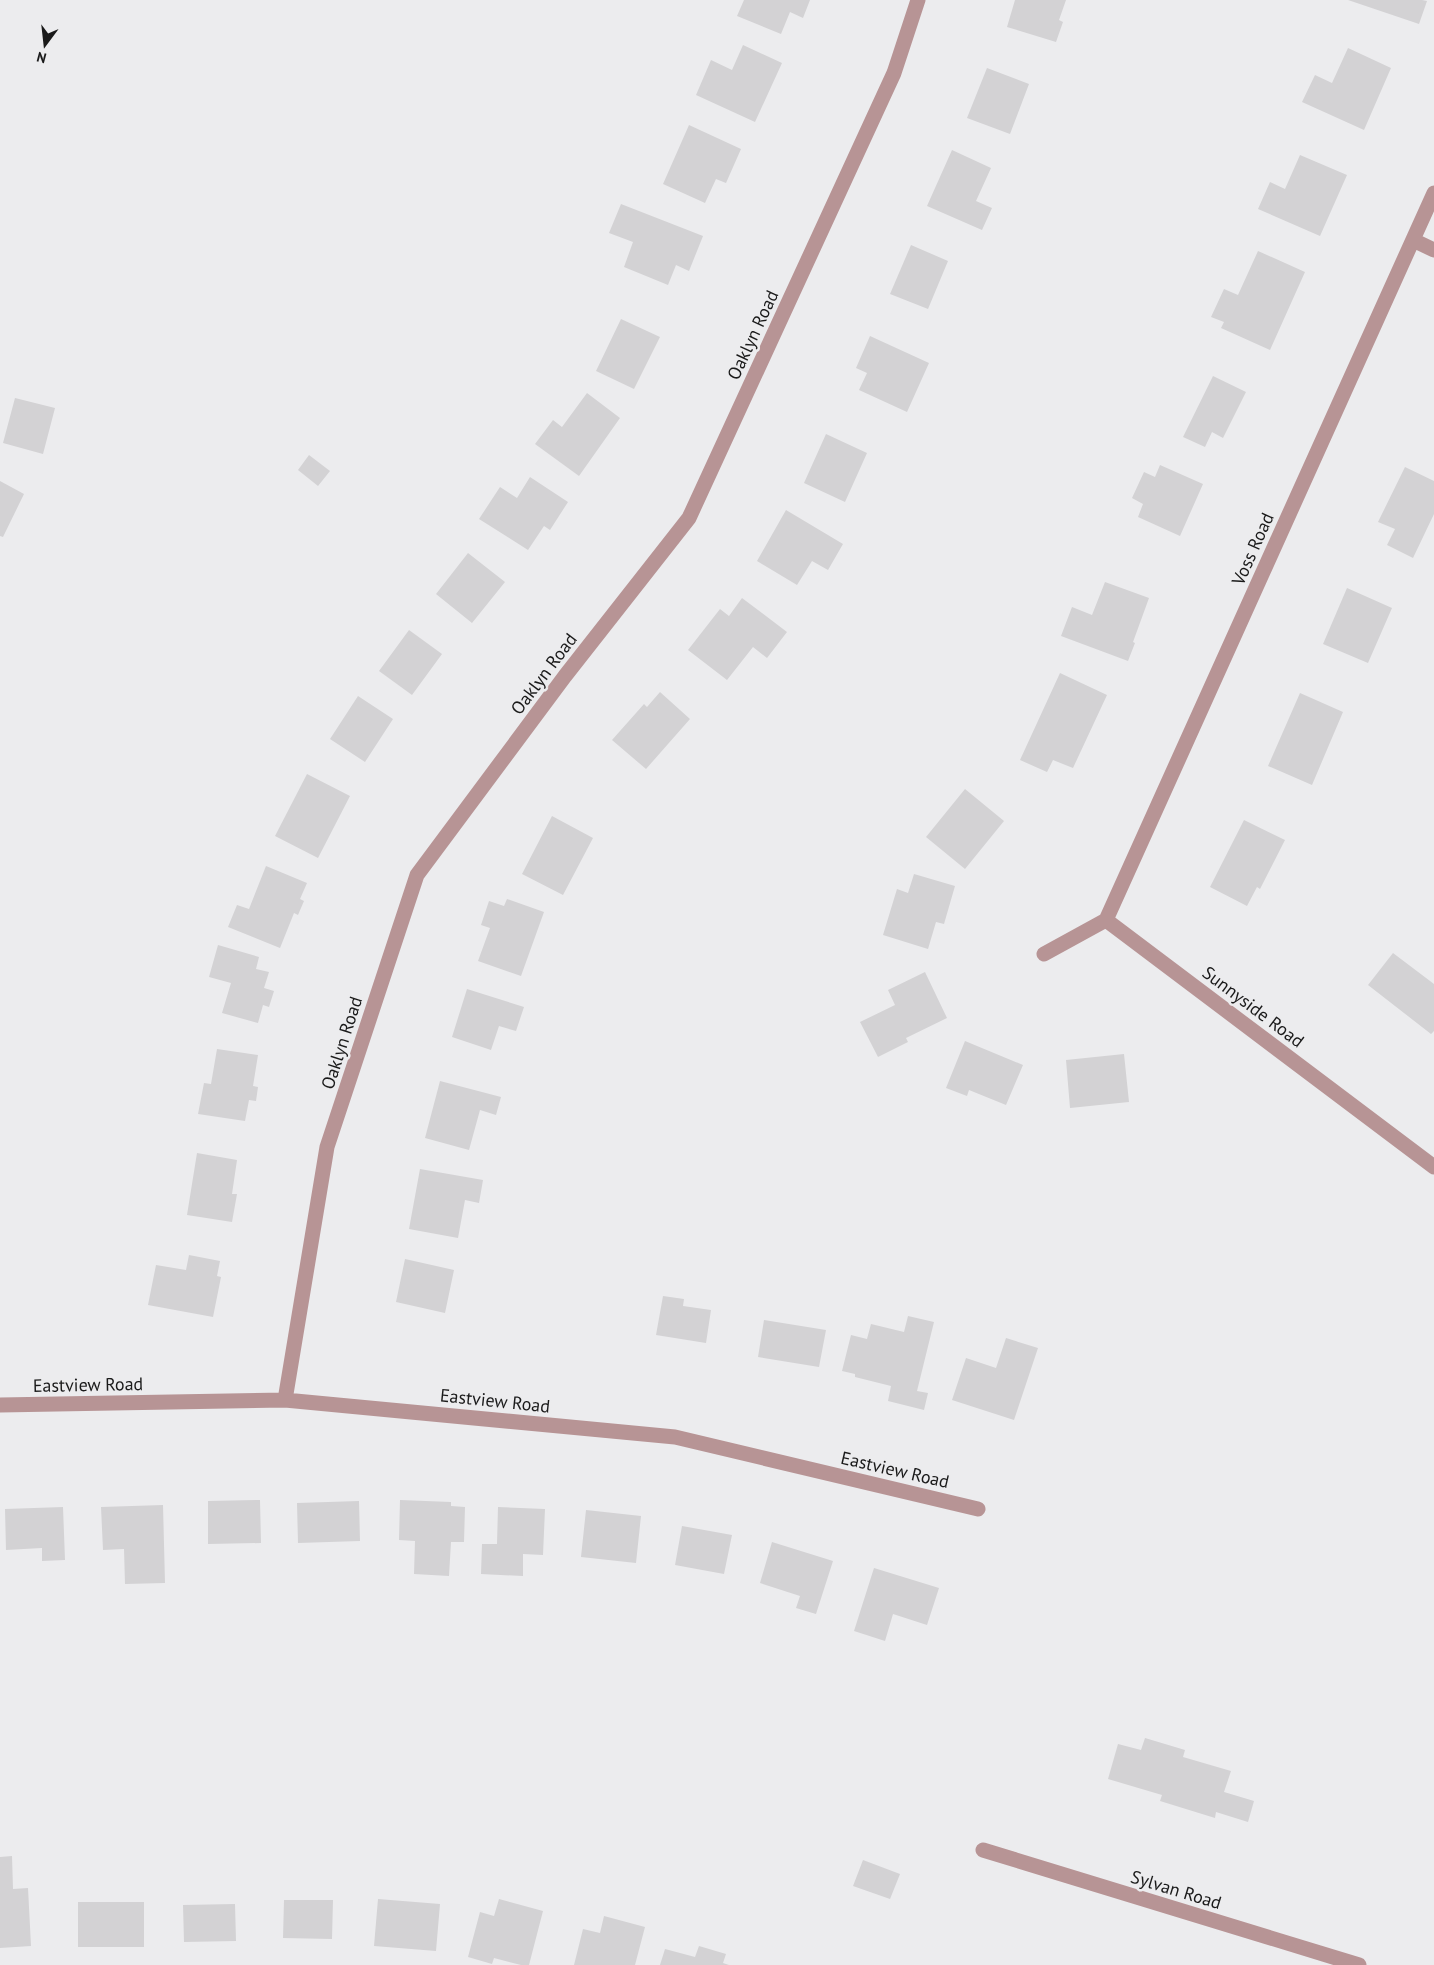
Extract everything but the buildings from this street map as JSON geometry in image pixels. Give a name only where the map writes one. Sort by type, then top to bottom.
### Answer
[{"type":"street","name":"Oaklyn Road","points":[[285,1400],[327,1147],[417,874],[565,676],[689,518],[894,73],[918,0]]},
{"type":"street","name":"Voss Road","points":[[1106,920],[1434,193]]},
{"type":"street","points":[[1414,240],[1434,250]]},
{"type":"street","points":[[1044,954],[1106,920]]},
{"type":"street","name":"Sunnyside Road","points":[[1106,920],[1434,1167]]},
{"type":"street","name":"Eastview Road","points":[[0,1405],[285,1400],[675,1437],[978,1509]]},
{"type":"street","name":"Sylvan Road","points":[[983,1850],[1359,1965]]}]
